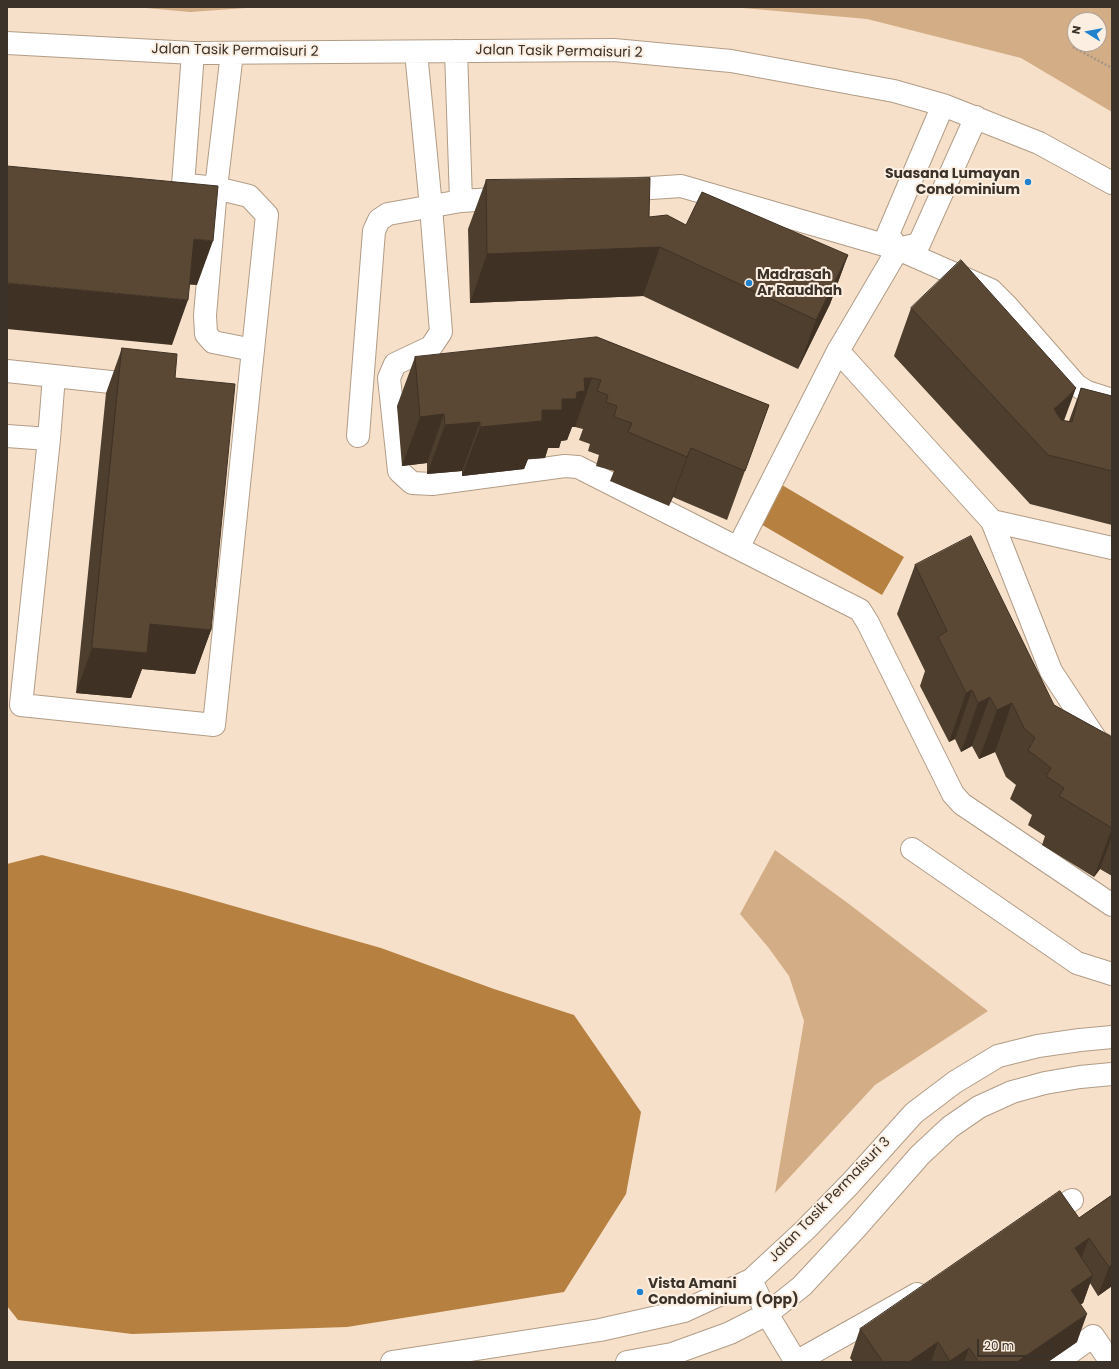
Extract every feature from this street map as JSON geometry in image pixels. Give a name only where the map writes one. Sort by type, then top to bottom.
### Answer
[{"type":"street","name":"Jalan Tasik Permaisuri 2","points":[[7,44],[193,53],[614,50],[731,61],[894,91],[942,105],[976,117],[1039,143],[1112,183]]},
{"type":"street","points":[[416,52],[441,332],[431,347],[395,364],[389,378],[400,471],[412,483],[432,484],[565,466],[578,468],[860,610],[953,794],[962,804],[1112,905]]},
{"type":"street","points":[[456,52],[461,201]]},
{"type":"street","points":[[183,185],[193,53]]},
{"type":"street","points":[[232,53],[216,188],[205,315],[206,334],[214,342],[253,350]]},
{"type":"street","points":[[898,249],[888,234],[942,105]]},
{"type":"street","points":[[738,548],[838,351],[898,249],[919,244],[976,117]]},
{"type":"street","points":[[54,376],[49,439],[21,705],[214,725],[240,395],[253,350],[267,215],[249,196],[216,188],[160,183]]},
{"type":"street","points":[[600,191],[681,186],[898,249],[991,290],[1008,306],[1076,385],[1087,392],[1112,400]]},
{"type":"street","points":[[358,436],[374,231],[379,220],[388,214],[461,201],[530,196]]},
{"type":"street","points":[[838,351],[992,521],[1051,671],[1097,741],[1112,749]]},
{"type":"street","points":[[7,371],[162,387]]},
{"type":"street","points":[[7,436],[49,439]]},
{"type":"street","points":[[992,521],[1112,548]]},
{"type":"street","points":[[912,849],[1077,963],[1112,974]]},
{"type":"street","name":"Jalan Tasik Permaisuri 3","points":[[392,1362],[600,1330],[684,1311],[751,1280],[850,1184],[914,1113],[955,1082],[998,1056],[1038,1046],[1112,1037]]},
{"type":"street","points":[[628,1362],[672,1354],[730,1333],[767,1314],[802,1286],[920,1156],[950,1127],[980,1107],[1012,1092],[1045,1083],[1080,1077],[1112,1074]]},
{"type":"street","points":[[1024,1229],[1072,1200]]},
{"type":"street","points":[[751,1280],[767,1314],[796,1362],[935,1283]]},
{"type":"street","points":[[1057,1362],[1093,1336],[1111,1362]]},
{"type":"path","points":[[1082,52],[1112,68]]},
{"type":"shaded area","points":[[135,7],[260,7],[190,12]]},
{"type":"shaded area","points":[[732,7],[1112,7],[1112,112],[1021,58],[867,19]]},
{"type":"shaded area","points":[[782,485],[904,557],[882,595],[759,523]]},
{"type":"shaded area","points":[[775,850],[849,904],[988,1011],[875,1085],[775,1193],[804,1021],[789,976],[768,947],[740,914]]},
{"type":"shaded area","points":[[42,855],[184,892],[381,948],[494,989],[574,1015],[641,1112],[626,1194],[564,1292],[347,1327],[132,1334],[18,1320],[7,1306],[7,864]]},
{"type":"building","points":[[7,166],[218,186],[213,241],[194,239],[188,300],[7,283]]},
{"type":"building","points":[[650,178],[649,217],[667,215],[686,225],[702,192],[848,255],[816,320],[660,247],[487,254],[486,180]]},
{"type":"building","points":[[961,260],[1076,388],[1054,409],[1061,420],[1072,422],[1081,388],[1112,396],[1112,471],[1048,455],[911,308]]},
{"type":"building","points":[[597,337],[769,405],[745,471],[691,448],[687,457],[628,432],[632,423],[614,417],[617,406],[606,402],[608,395],[597,391],[601,380],[592,378],[584,378],[585,391],[577,392],[576,399],[562,399],[562,410],[542,410],[542,421],[480,427],[480,422],[445,425],[444,414],[420,417],[415,357]]},
{"type":"building","points":[[122,348],[177,354],[175,378],[235,384],[211,630],[150,624],[147,653],[92,648]]},
{"type":"building","points":[[971,536],[1054,705],[1112,737],[1112,828],[1059,796],[1064,788],[1046,776],[1051,768],[1028,750],[1035,738],[1024,728],[1012,703],[997,710],[990,697],[978,703],[972,690],[966,693],[938,637],[947,631],[915,565]]},
{"type":"building","points":[[1060,1191],[1079,1218],[1112,1195],[1112,1265],[1109,1267],[1089,1238],[1075,1248],[1093,1275],[1071,1290],[1087,1314],[1017,1362],[979,1362],[969,1348],[950,1361],[938,1342],[909,1362],[883,1362],[860,1329]]},
{"type":"place","name":"Suasana Lumayan Condominium","points":[[1028,182]]},
{"type":"place","name":"Madrasah Ar Raudhah","points":[[749,283]]},
{"type":"place","name":"Vista Amani Condominium (Opp)","points":[[640,1292]]}]
